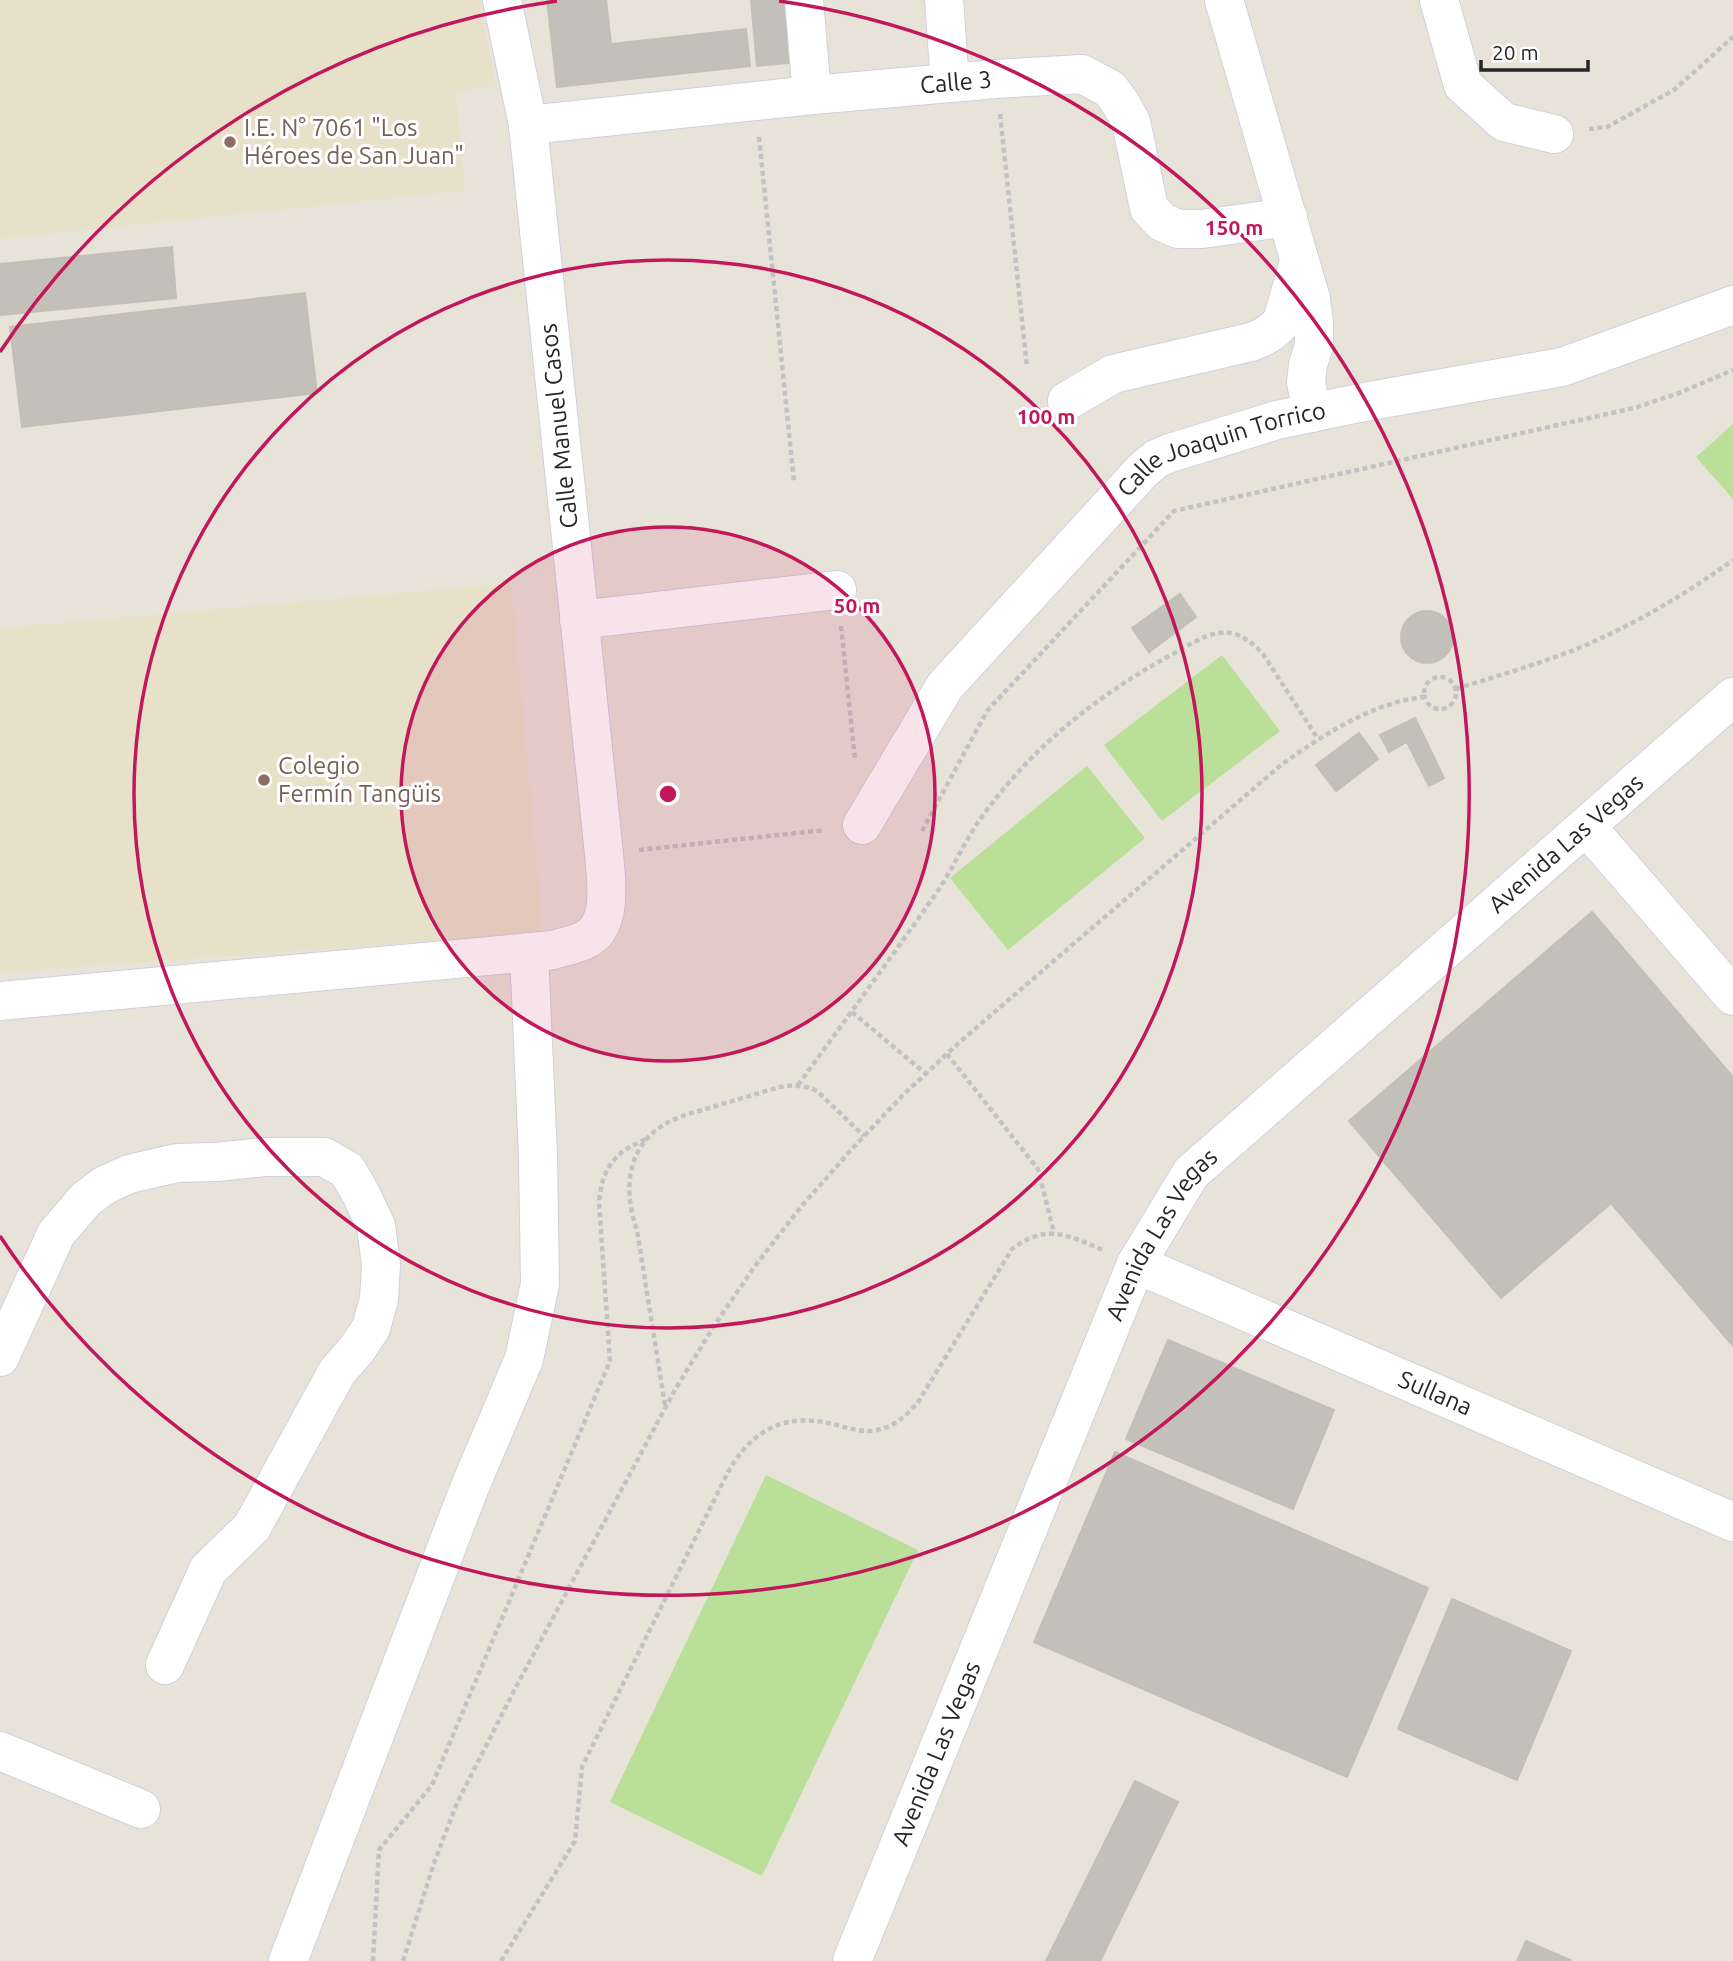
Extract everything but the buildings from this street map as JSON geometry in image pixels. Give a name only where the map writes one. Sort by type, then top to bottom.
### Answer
[{"type":"street","name":"Calle Manuel Casos","points":[[0,1001],[553,950],[587,940],[602,923],[607,896],[604,854],[527,125],[502,0]]},
{"type":"street","points":[[804,0],[812,95]]},
{"type":"street","points":[[944,0],[950,83]]},
{"type":"street","points":[[1224,0],[1311,299],[1314,345],[1306,382],[1312,413]]},
{"type":"street","points":[[1439,0],[1463,85],[1504,122],[1554,134]]},
{"type":"street","name":"Calle 3","points":[[527,125],[812,95],[1082,74],[1110,89],[1121,104],[1130,122],[1149,208],[1161,222],[1178,229],[1202,229],[1288,217]]},
{"type":"street","points":[[1067,401],[1113,374],[1264,338],[1282,321],[1300,258]]},
{"type":"street","name":"Calle Joaquin Torrico","points":[[862,825],[945,686],[1156,459],[1277,420],[1562,367],[1733,305]]},
{"type":"street","points":[[579,620],[837,590]]},
{"type":"street","name":"Avenida Las Vegas","points":[[852,1961],[1136,1264],[1191,1173],[1733,697]]},
{"type":"street","points":[[1586,826],[1733,996]]},
{"type":"street","points":[[288,1961],[469,1489],[524,1359],[540,1284],[538,1156],[529,953]]},
{"type":"street","points":[[0,1357],[56,1234],[86,1199],[105,1185],[129,1174],[177,1163],[264,1157],[324,1157],[347,1170],[361,1194],[376,1226],[381,1265],[379,1299],[371,1328],[337,1373],[252,1527],[208,1570],[165,1665]]},
{"type":"street","name":"Sullana","points":[[1136,1264],[1733,1522]]},
{"type":"street","points":[[0,1751],[141,1809]]},
{"type":"path","points":[[1554,134],[1607,127],[1674,90],[1733,37]]},
{"type":"path","points":[[996,79],[1027,367]]},
{"type":"path","points":[[755,101],[794,482]]},
{"type":"path","points":[[922,831],[987,711],[1174,511],[1634,408],[1679,393],[1733,370]]},
{"type":"path","points":[[1456,688],[1579,647],[1675,599],[1733,560]]},
{"type":"path","points":[[837,590],[857,770]]},
{"type":"path","points":[[798,1085],[938,891],[975,827],[1007,783],[1069,722],[1103,696],[1211,634],[1225,632],[1239,635],[1263,654],[1318,739]]},
{"type":"path","points":[[1435,677],[1444,677],[1456,688],[1456,698],[1452,705],[1444,710],[1435,710],[1423,697],[1423,689],[1428,681],[1435,677]]},
{"type":"path","points":[[403,1961],[434,1863],[457,1803],[516,1685],[666,1406],[714,1326],[755,1266],[800,1208],[864,1136],[947,1054],[1281,765],[1318,739],[1358,717],[1392,703],[1423,697]]},
{"type":"path","points":[[604,854],[862,825]]},
{"type":"path","points":[[852,1012],[926,1074]]},
{"type":"path","points":[[947,1054],[1038,1169],[1054,1233]]},
{"type":"path","points":[[373,1961],[379,1850],[432,1785],[610,1361],[599,1202],[600,1188],[612,1162],[634,1144],[647,1139],[681,1116],[784,1086],[798,1085],[817,1091],[864,1136]]},
{"type":"path","points":[[647,1139],[630,1174],[628,1193],[630,1211],[637,1230],[666,1406]]},
{"type":"path","points":[[500,1961],[575,1841],[582,1767],[735,1460],[747,1444],[762,1432],[798,1421],[816,1420],[859,1431],[883,1429],[897,1423],[909,1414],[918,1402],[1012,1249],[1025,1239],[1054,1233],[1068,1236],[1136,1264]]},
{"type":"shaded area","name":"I.E. N° 7061 \"Los Héroes de San Juan\"","points":[[0,0],[479,0],[496,86],[456,92],[465,191],[0,239]]},
{"type":"shaded area","name":"Colegio Fermín Tangüis","points":[[511,583],[543,933],[0,973],[0,628]]},
{"type":"green space","points":[[1733,424],[1733,499],[1696,457]]},
{"type":"green space","points":[[1222,655],[1280,731],[1162,821],[1104,745]]},
{"type":"green space","points":[[1087,766],[1145,838],[1008,950],[950,878]]},
{"type":"green space","points":[[766,1475],[918,1550],[762,1876],[610,1802]]},
{"type":"place","name":"I.E. N° 7061 \"Los Héroes de San Juan\"","points":[[230,142]]},
{"type":"place","name":"Colegio Fermín Tangüis","points":[[264,780]]}]
